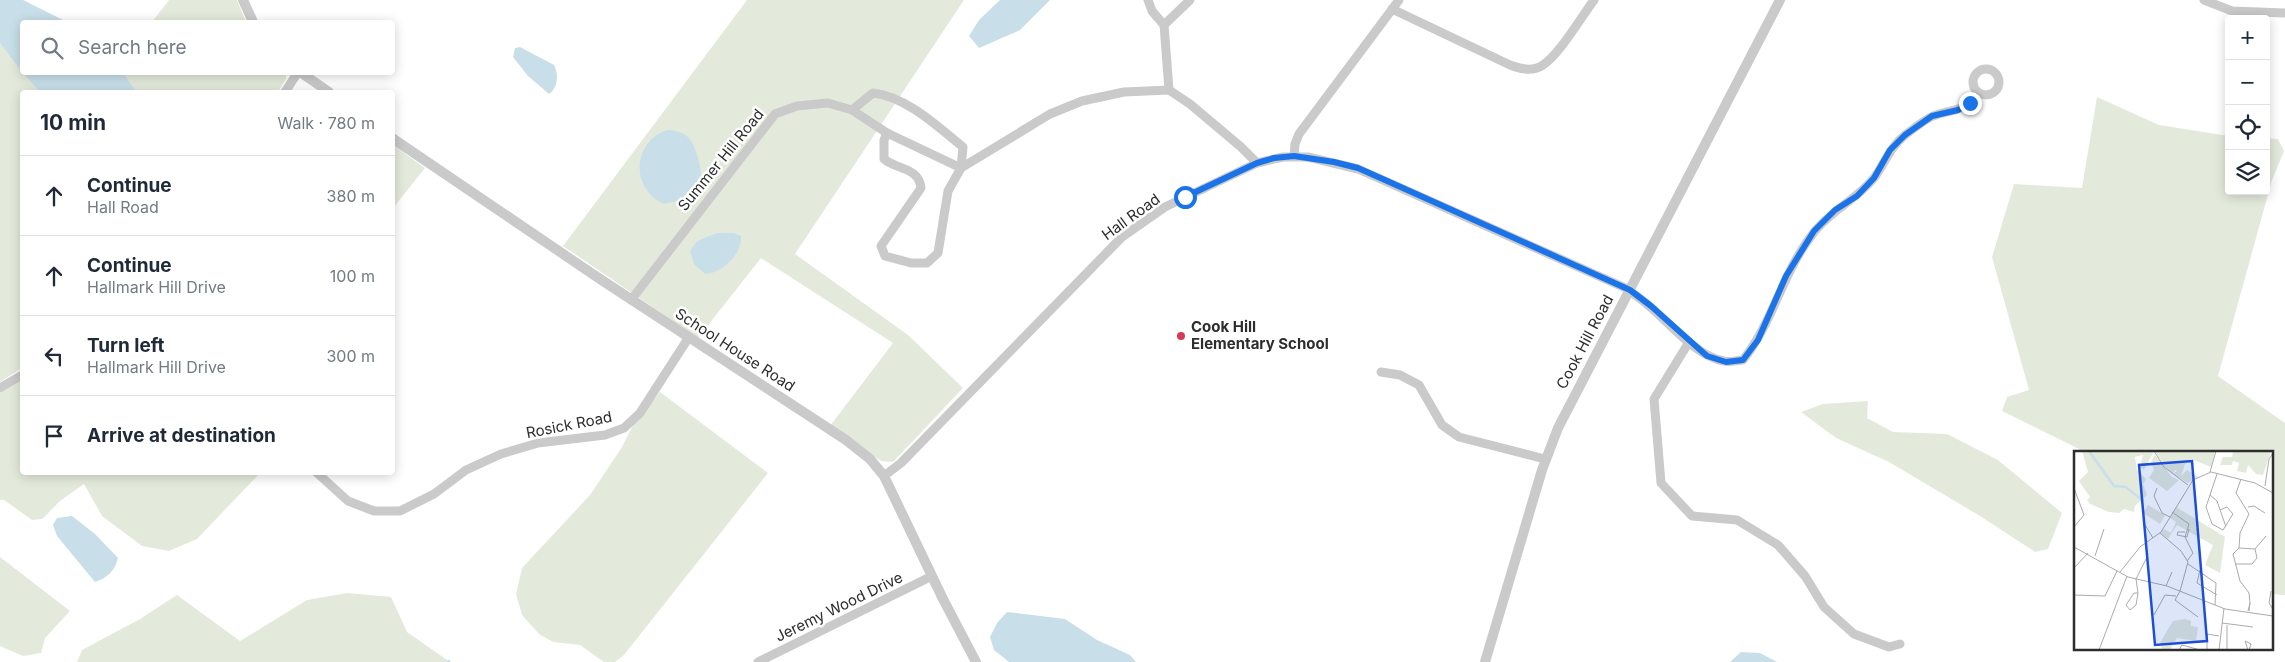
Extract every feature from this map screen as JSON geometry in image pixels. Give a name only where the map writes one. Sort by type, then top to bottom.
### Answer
[{"type":"street","points":[[244,0],[252,20]]},
{"type":"street","points":[[1148,0],[1152,10],[1164,25],[1169,90]]},
{"type":"street","points":[[1164,25],[1190,0]]},
{"type":"street","points":[[1294,156],[1295,144],[1299,134],[1399,0]]},
{"type":"street","points":[[1392,9],[1510,65],[1520,69],[1531,70],[1543,65],[1554,54],[1594,0]]},
{"type":"street","name":"Cook Hill Road","points":[[1485,662],[1545,459],[1565,413],[1780,0]]},
{"type":"street","points":[[2204,0],[2232,11],[2285,13]]},
{"type":"street","points":[[286,90],[297,75]]},
{"type":"street","points":[[304,75],[326,90]]},
{"type":"street","points":[[961,168],[1050,114],[1082,101],[1124,92],[1169,90],[1212,122],[1257,163]]},
{"type":"street","name":"Hall Road","points":[[884,476],[901,464],[1122,237],[1165,207],[1257,163],[1274,158],[1294,156],[1358,168],[1629,290],[1651,306],[1689,342],[1707,356],[1726,362],[1743,360],[1758,340],[1786,276],[1814,231],[1835,210],[1857,196],[1874,178],[1890,150],[1905,135],[1932,116],[1958,110],[1970,103],[1977,92]]},
{"type":"street","points":[[852,110],[873,93],[884,94],[926,117],[963,147],[961,168],[948,191],[938,254],[927,263],[911,263],[885,256],[881,246],[886,236],[921,188],[920,180],[914,172],[891,165],[884,159],[884,140],[887,133]]},
{"type":"street","name":"Summer Hill Road","points":[[631,300],[775,114],[797,106],[828,102],[852,110],[887,133],[961,168]]},
{"type":"street","name":"School House Road","points":[[395,140],[631,300],[846,440],[870,459],[884,476],[976,662]]},
{"type":"street","name":"Rosick Road","points":[[319,475],[348,501],[374,511],[400,511],[434,494],[466,470],[501,454],[538,443],[605,435],[624,428],[640,413],[689,337]]},
{"type":"street","points":[[1689,342],[1654,399],[1661,484],[1692,516],[1737,520],[1778,544],[1805,576],[1824,607],[1854,634],[1888,647],[1900,644]]},
{"type":"street","points":[[1381,372],[1400,375],[1419,385],[1442,425],[1459,437],[1545,459]]},
{"type":"street","points":[[0,388],[20,376]]},
{"type":"street","name":"Jeremy Wood Drive","points":[[758,662],[932,576]]},
{"type":"green space","points":[[169,0],[237,0],[245,20],[154,20]]},
{"type":"green space","points":[[747,0],[964,0],[795,254],[908,335],[963,388],[893,462],[881,461],[830,426],[893,343],[761,258],[698,338],[563,246]]},
{"type":"green space","points":[[0,43],[20,68],[20,75],[26,75],[38,90],[20,90],[20,369],[0,382]]},
{"type":"green space","points":[[124,75],[286,75],[286,79],[279,90],[136,90]]},
{"type":"green space","points":[[2097,97],[2159,125],[2225,135],[2225,195],[2268,195],[2218,376],[2285,423],[2285,595],[2272,594],[2272,451],[2083,451],[2002,411],[2007,397],[2029,390],[1992,257],[2014,184],[2082,188]]},
{"type":"green space","points":[[2270,138],[2278,139],[2284,151],[2270,187]]},
{"type":"green space","points":[[395,146],[425,168],[395,206]]},
{"type":"green space","points":[[20,381],[20,475],[258,475],[197,539],[169,551],[142,546],[102,516],[84,484],[60,501],[42,519],[32,520],[4,500],[0,500],[0,393]]},
{"type":"green space","points":[[660,392],[768,473],[624,655],[615,662],[604,662],[580,645],[553,642],[539,634],[522,615],[516,594],[522,568],[590,495],[622,447],[632,427]]},
{"type":"green space","points":[[1868,401],[1867,418],[1893,432],[1947,434],[1998,460],[2062,513],[2048,549],[2035,552],[1980,516],[1889,462],[1836,438],[1801,412],[1823,404]]},
{"type":"green space","points":[[0,557],[70,611],[45,638],[41,653],[23,656],[0,646]]},
{"type":"green space","points":[[347,593],[391,597],[407,632],[450,662],[77,662],[82,650],[140,619],[177,595],[240,641],[307,600]]},
{"type":"water","points":[[0,0],[23,0],[63,20],[20,20],[20,69],[0,43]]},
{"type":"water","points":[[1000,0],[1050,0],[1020,30],[979,48],[969,36],[979,20]]},
{"type":"water","points":[[520,47],[554,65],[557,72],[557,81],[549,94],[528,76],[513,57],[515,48]]},
{"type":"water","points":[[25,75],[124,75],[136,90],[38,90]]},
{"type":"water","points":[[667,130],[679,132],[689,138],[698,159],[701,186],[695,197],[664,204],[653,197],[645,188],[640,166],[642,155],[647,145],[655,136]]},
{"type":"water","points":[[717,233],[734,233],[741,236],[741,243],[730,262],[718,271],[705,274],[694,264],[690,251],[697,241]]},
{"type":"water","points":[[72,516],[95,534],[118,558],[113,570],[107,576],[95,582],[57,536],[53,525],[57,518]]},
{"type":"water","points":[[1007,612],[1065,619],[1097,640],[1130,655],[1136,662],[1009,662],[994,650],[990,637],[997,623]]},
{"type":"water","points":[[1741,652],[1760,653],[1777,662],[1730,662]]},
{"type":"place","name":"Cook Hill Elementary School","points":[[1181,336]]},
{"type":"route","points":[[1185,197],[1257,163],[1274,158],[1308,157],[1358,168],[1630,290],[1651,306],[1689,342],[1707,356],[1726,362],[1743,360],[1758,340],[1786,276],[1814,231],[1835,210],[1857,196],[1874,178],[1890,150],[1905,135],[1932,116],[1958,110],[1970,103]]}]
